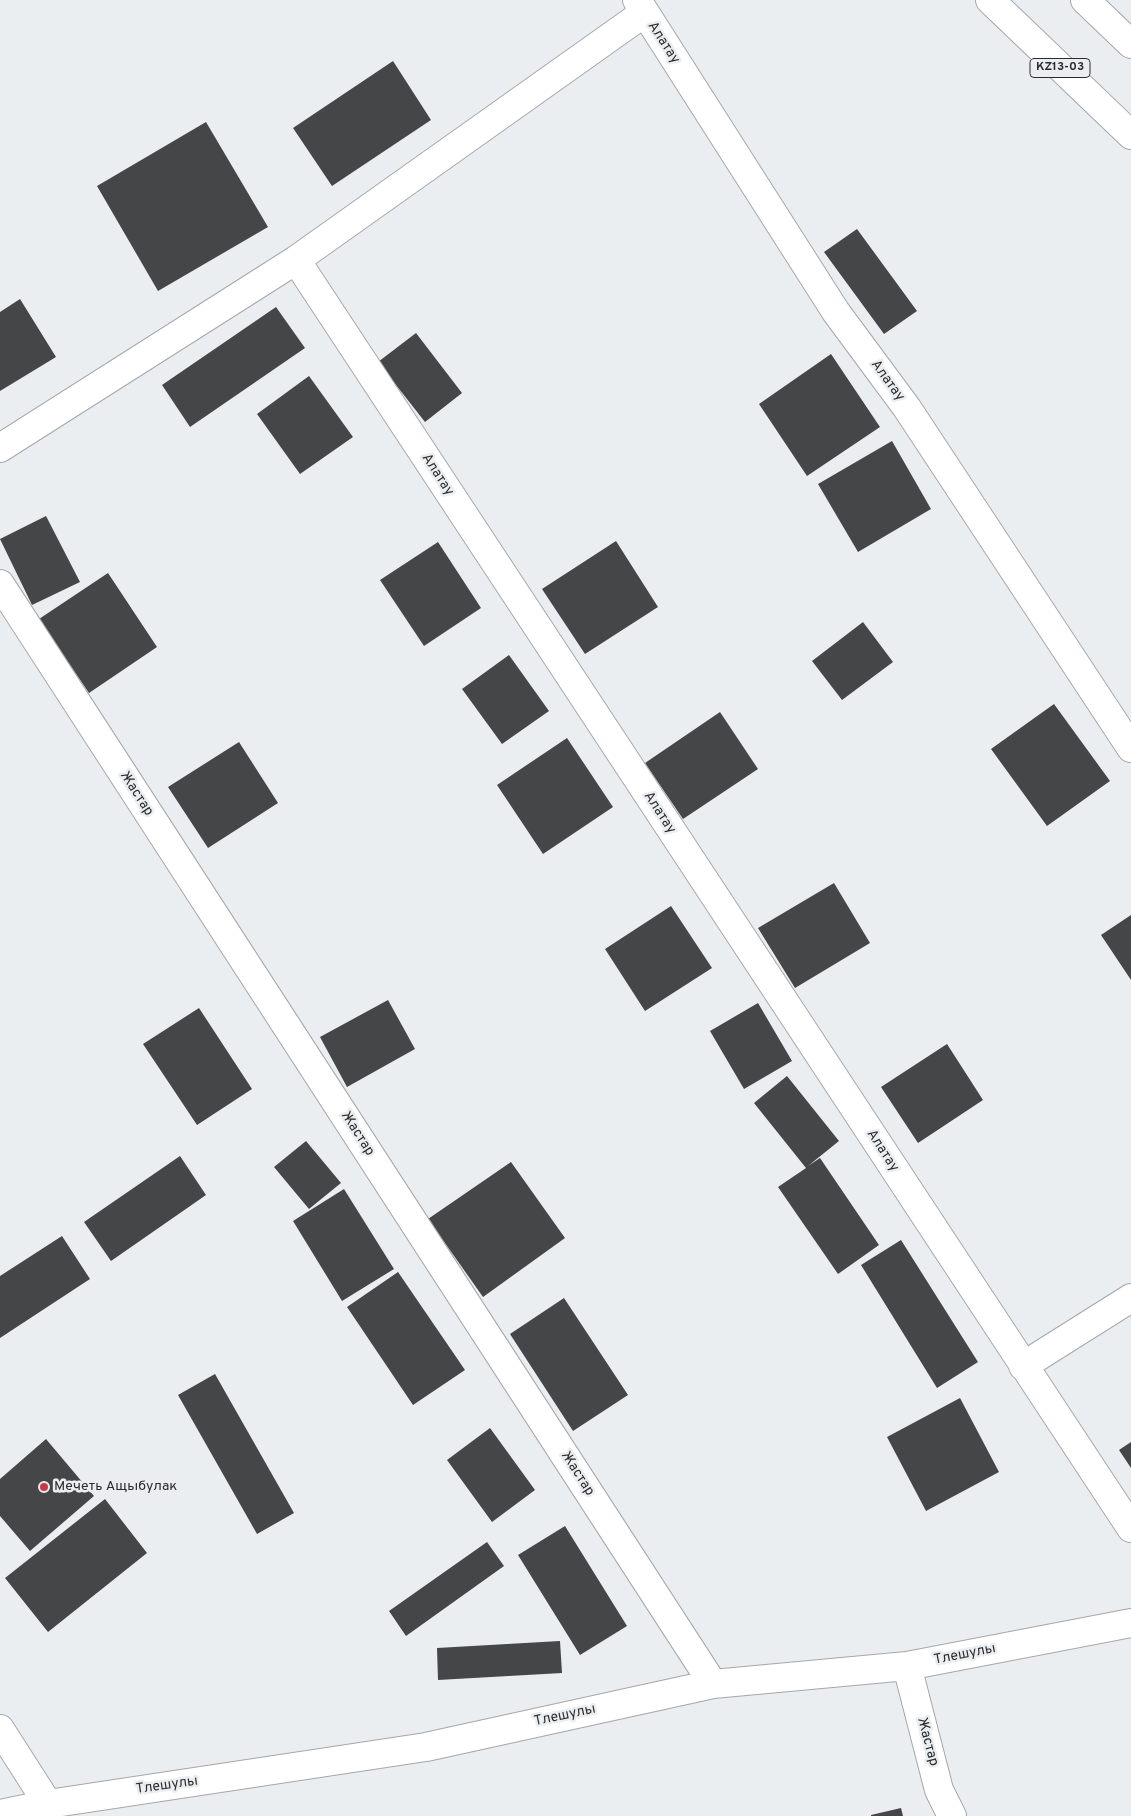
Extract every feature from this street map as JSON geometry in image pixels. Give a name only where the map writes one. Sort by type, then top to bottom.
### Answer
[{"type":"main road","name":"KZ13-03","points":[[990,0],[1131,135]]},
{"type":"main road","points":[[1085,0],[1131,44]]},
{"type":"main road","points":[[0,448],[296,260],[641,7]]},
{"type":"main road","name":"Алатау","points":[[641,7],[836,312],[907,408],[1131,748]]},
{"type":"main road","name":"Алатау","points":[[296,260],[1131,1528]]},
{"type":"main road","name":"Жастар","points":[[0,584],[713,1684]]},
{"type":"main road","points":[[1023,1366],[1131,1298]]},
{"type":"main road","name":"Тлешулы","points":[[0,1814],[48,1804],[426,1747],[713,1684],[907,1666],[1131,1623]]},
{"type":"main road","name":"Жастар","points":[[907,1666],[939,1790],[952,1816]]},
{"type":"main road","points":[[0,1729],[48,1804]]},
{"type":"building","points":[[393,61],[431,120],[332,186],[293,128]]},
{"type":"building","points":[[206,122],[268,227],[158,291],[97,186]]},
{"type":"building","points":[[857,229],[917,311],[884,334],[824,252]]},
{"type":"building","points":[[20,299],[56,357],[0,391],[0,312]]},
{"type":"building","points":[[276,307],[305,348],[190,427],[162,385]]},
{"type":"building","points":[[416,333],[462,393],[425,422],[378,362]]},
{"type":"building","points":[[831,354],[880,427],[807,476],[759,404]]},
{"type":"building","points":[[309,376],[353,437],[300,474],[257,414]]},
{"type":"building","points":[[892,441],[931,509],[858,552],[818,484]]},
{"type":"building","points":[[46,516],[80,582],[32,605],[0,539]]},
{"type":"building","points":[[616,541],[658,607],[585,654],[542,589]]},
{"type":"building","points":[[438,542],[481,608],[424,646],[380,580]]},
{"type":"building","points":[[108,573],[157,647],[89,693],[39,619]]},
{"type":"building","points":[[863,622],[893,662],[842,700],[812,661]]},
{"type":"building","points":[[509,655],[549,711],[502,744],[462,689]]},
{"type":"building","points":[[1054,704],[1110,781],[1047,826],[991,749]]},
{"type":"building","points":[[720,712],[758,769],[683,819],[645,763]]},
{"type":"building","points":[[567,738],[613,807],[543,854],[497,785]]},
{"type":"building","points":[[239,742],[278,803],[208,848],[168,787]]},
{"type":"building","points":[[834,883],[870,943],[795,988],[758,928]]},
{"type":"building","points":[[671,906],[712,968],[645,1011],[605,949]]},
{"type":"building","points":[[1131,915],[1131,980],[1101,935]]},
{"type":"building","points":[[388,1000],[415,1049],[347,1087],[320,1037]]},
{"type":"building","points":[[758,1003],[792,1061],[744,1089],[710,1031]]},
{"type":"building","points":[[199,1008],[252,1089],[197,1125],[143,1044]]},
{"type":"building","points":[[947,1044],[983,1100],[918,1143],[881,1087]]},
{"type":"building","points":[[787,1076],[839,1141],[808,1166],[820,1158],[879,1245],[838,1274],[778,1187],[806,1168],[754,1103]]},
{"type":"building","points":[[306,1141],[341,1183],[309,1209],[274,1167]]},
{"type":"building","points":[[180,1156],[206,1195],[111,1261],[84,1222]]},
{"type":"building","points":[[511,1162],[565,1238],[483,1297],[428,1219]]},
{"type":"building","points":[[344,1189],[394,1269],[342,1301],[293,1221]]},
{"type":"building","points":[[62,1236],[90,1279],[0,1338],[0,1276]]},
{"type":"building","points":[[901,1240],[978,1362],[937,1388],[861,1265]]},
{"type":"building","points":[[398,1272],[465,1370],[413,1405],[347,1307]]},
{"type":"building","points":[[564,1298],[628,1395],[573,1431],[510,1334]]},
{"type":"building","points":[[215,1374],[294,1513],[257,1534],[178,1395]]},
{"type":"building","points":[[960,1398],[999,1472],[926,1511],[887,1437]]},
{"type":"building","points":[[490,1428],[535,1490],[492,1522],[447,1460]]},
{"type":"building","name":"Мечеть Ащыбулак","points":[[46,1439],[94,1496],[30,1551],[0,1516],[0,1479]]},
{"type":"building","points":[[1131,1442],[1131,1468],[1119,1450]]},
{"type":"building","points":[[105,1499],[147,1553],[48,1632],[5,1578]]},
{"type":"building","points":[[565,1526],[627,1626],[580,1655],[518,1555]]},
{"type":"building","points":[[487,1542],[504,1566],[406,1636],[389,1611]]},
{"type":"building","points":[[560,1641],[562,1673],[438,1680],[437,1648]]},
{"type":"building","points":[[901,1808],[903,1816],[871,1816],[871,1815]]},
{"type":"place","name":"Мечеть Ащыбулак","points":[[44,1487]]}]
